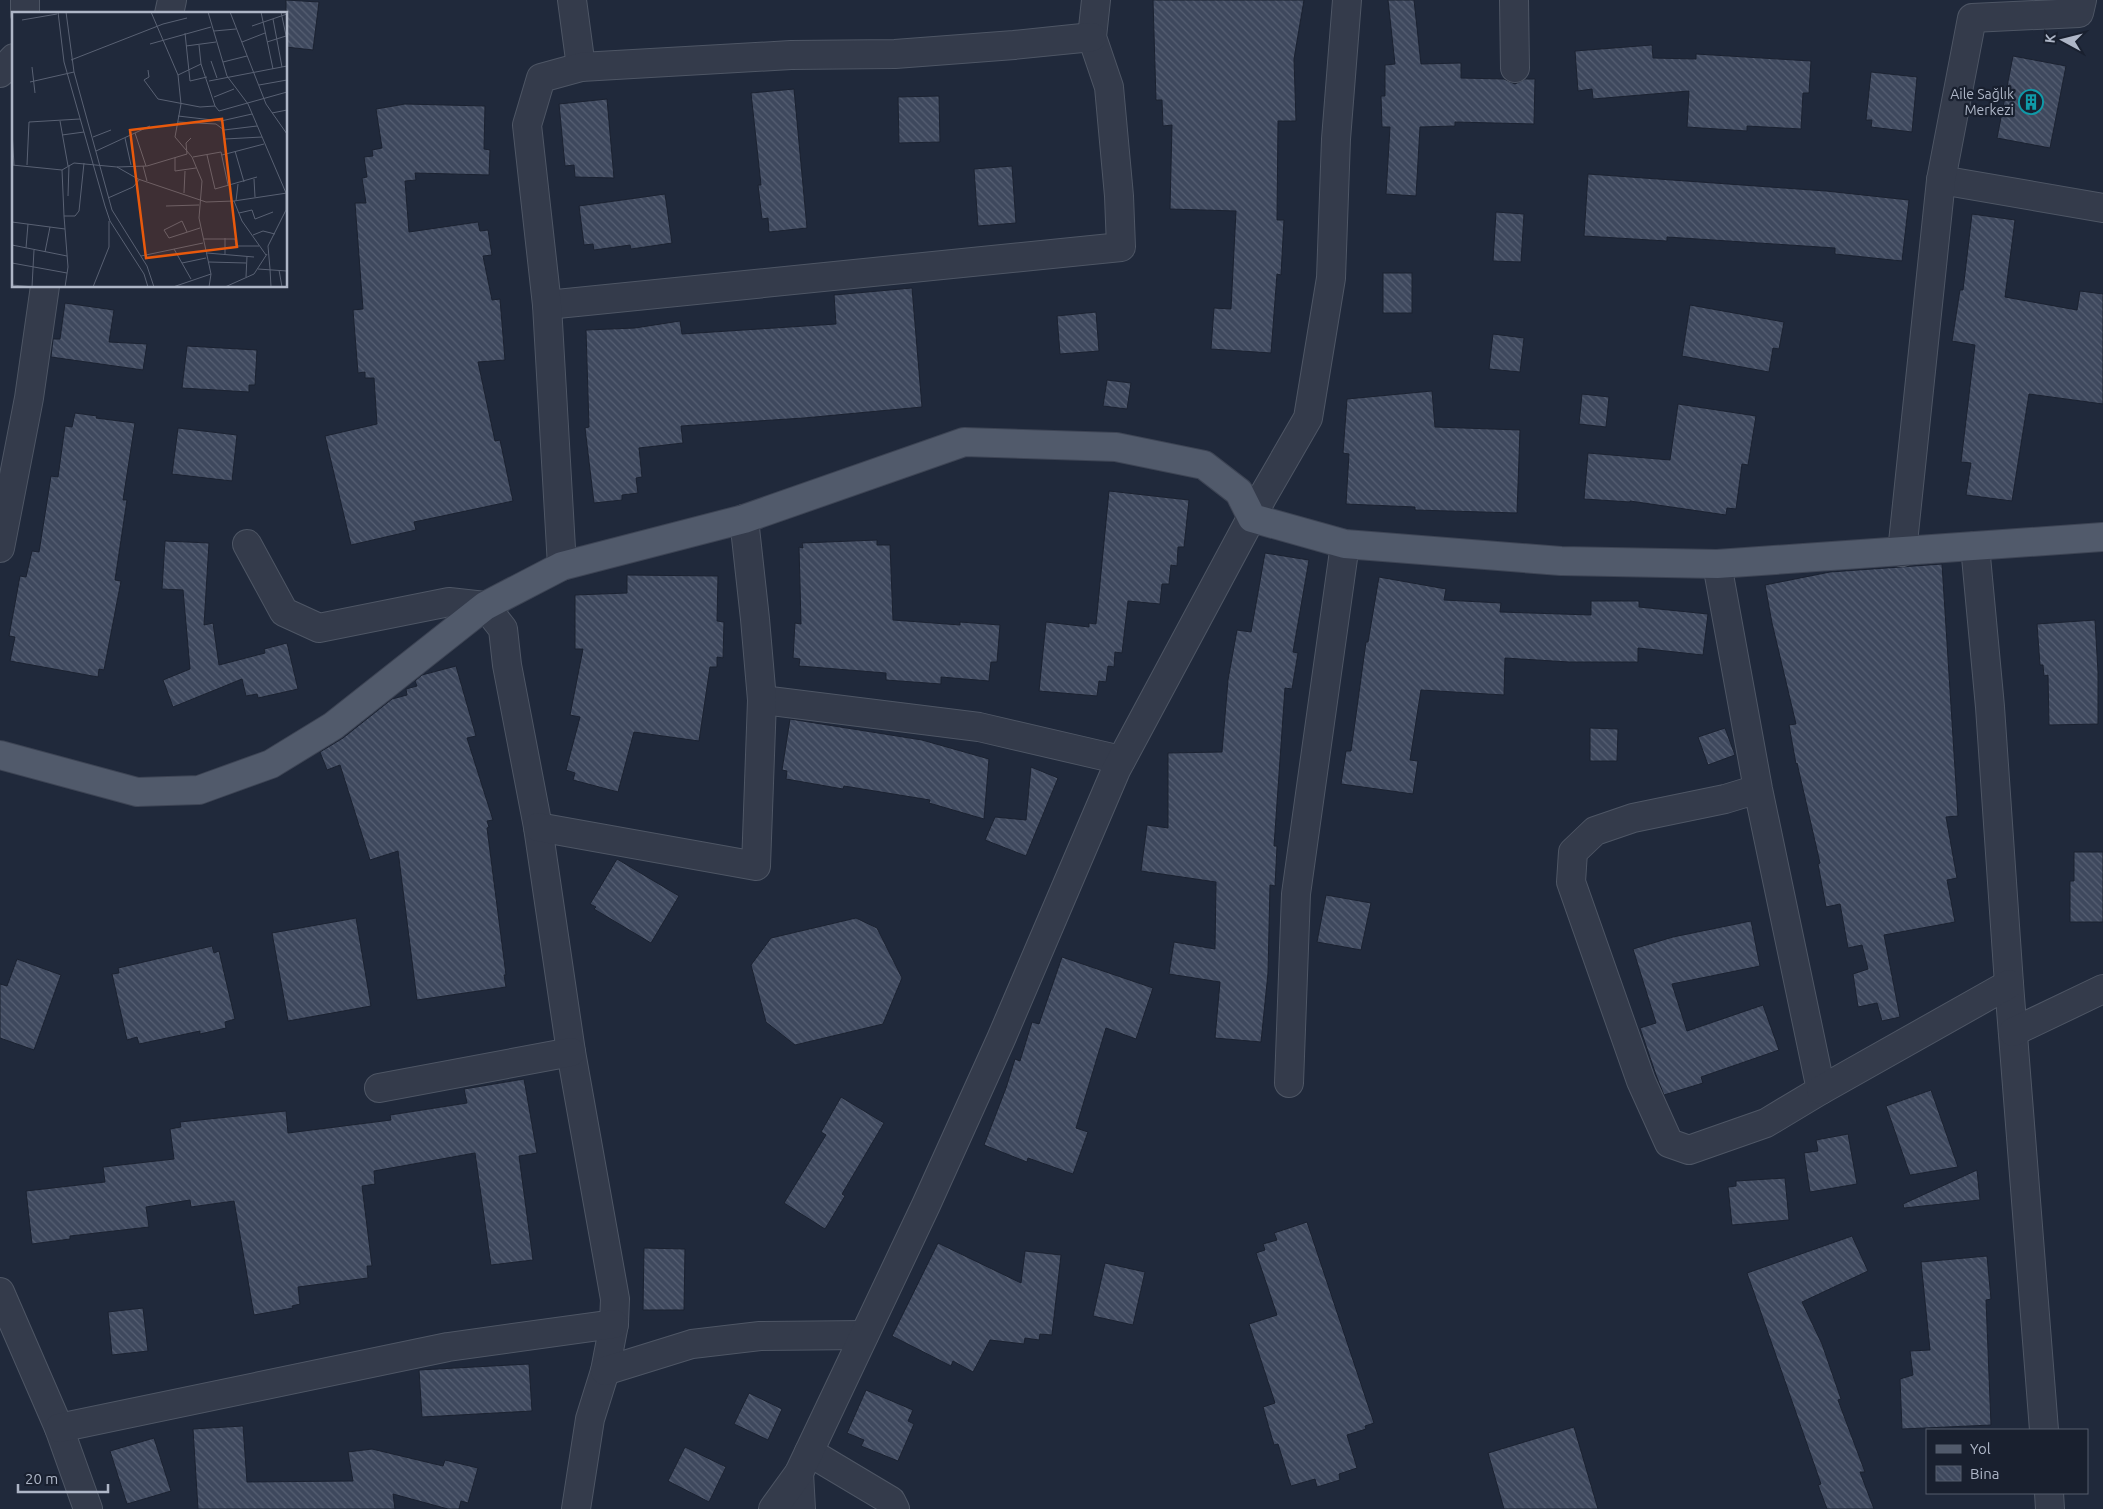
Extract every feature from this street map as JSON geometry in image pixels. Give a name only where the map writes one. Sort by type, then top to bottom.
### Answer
[{"type":"main road","points":[[0,755],[137,792],[199,790],[271,764],[333,726],[484,606],[562,566],[744,519],[964,442],[1116,447],[1204,465],[1239,492],[1252,518],[1345,544],[1561,561],[1717,564],[2103,537]]},
{"type":"street","points":[[572,0],[581,67]]},
{"type":"street","points":[[547,305],[1121,247],[1119,196],[1110,87],[1092,37],[1096,0]]},
{"type":"street","points":[[773,1509],[804,1462],[926,1205],[1001,1039],[1121,760],[1308,418],[1331,278],[1336,139],[1347,0]]},
{"type":"street","points":[[1514,0],[1515,68]]},
{"type":"street","points":[[1902,552],[1941,180],[1972,18],[2079,14],[2082,0]]},
{"type":"street","points":[[562,566],[547,305],[528,125],[541,78],[581,67],[791,55],[895,54],[1092,37]]},
{"type":"street","points":[[0,73],[12,60]]},
{"type":"street","points":[[1941,180],[2103,208]]},
{"type":"street","points":[[0,548],[29,398],[45,288]]},
{"type":"street","points":[[538,827],[756,866],[762,700],[744,519]]},
{"type":"street","points":[[247,544],[284,612],[319,628],[449,602],[484,606],[503,629],[507,665],[538,827],[571,1052],[615,1299],[614,1324],[605,1371],[590,1419],[576,1509]]},
{"type":"street","points":[[1289,1083],[1296,894],[1345,544]]},
{"type":"street","points":[[1975,546],[1990,707],[2009,984],[2044,1429]]},
{"type":"street","points":[[1717,564],[1758,789],[1822,1090]]},
{"type":"street","points":[[762,700],[979,727],[1121,760]]},
{"type":"street","points":[[1758,789],[1725,800],[1634,818],[1595,831],[1573,852],[1572,882],[1641,1081],[1669,1143],[1689,1150],[1766,1123],[2009,984]]},
{"type":"street","points":[[2013,1032],[2103,989]]},
{"type":"street","points":[[379,1088],[571,1052]]},
{"type":"street","points":[[0,1292],[59,1428],[88,1509]]},
{"type":"street","points":[[59,1428],[448,1347],[614,1324]]},
{"type":"street","points":[[605,1371],[692,1344],[760,1336],[864,1335]]},
{"type":"street","points":[[801,1509],[804,1462]]},
{"type":"street","points":[[804,1462],[891,1501],[895,1509]]},
{"type":"street","points":[[2049,1494],[2050,1509]]},
{"type":"building","points":[[286,0],[319,2],[313,50],[288,47],[288,12],[286,12]]},
{"type":"building","points":[[1153,0],[1304,0],[1294,59],[1296,121],[1278,121],[1277,220],[1284,220],[1281,275],[1277,274],[1271,353],[1211,349],[1214,308],[1231,309],[1236,211],[1170,209],[1172,125],[1163,126],[1162,100],[1156,100]]},
{"type":"building","points":[[1388,0],[1414,0],[1421,64],[1461,63],[1461,78],[1504,79],[1515,84],[1525,79],[1535,79],[1534,124],[1455,122],[1455,126],[1420,127],[1416,196],[1386,194],[1390,127],[1382,127],[1381,96],[1385,96],[1385,65],[1395,64]]},
{"type":"building","points":[[1652,45],[1653,58],[1696,59],[1696,54],[1811,61],[1809,93],[1803,93],[1801,129],[1747,126],[1747,131],[1687,127],[1689,91],[1593,99],[1592,89],[1578,91],[1575,51]]},
{"type":"building","name":"Aile Sağlık Merkezi","points":[[2013,56],[2066,66],[2050,148],[1997,138]]},
{"type":"building","points":[[1871,72],[1917,77],[1912,132],[1871,127],[1872,120],[1866,120]]},
{"type":"building","points":[[794,89],[807,228],[769,232],[768,218],[762,219],[758,185],[761,185],[751,93]]},
{"type":"building","points":[[939,96],[940,142],[899,143],[898,97]]},
{"type":"building","points":[[607,99],[614,178],[575,177],[574,165],[565,166],[559,104]]},
{"type":"building","points":[[405,104],[485,106],[484,149],[490,150],[489,175],[415,173],[416,180],[405,181],[409,232],[478,222],[480,231],[488,230],[492,255],[483,256],[492,300],[500,299],[505,360],[478,362],[495,441],[500,440],[513,501],[414,522],[416,530],[351,545],[325,436],[377,424],[374,378],[365,378],[365,372],[358,373],[353,310],[363,309],[355,203],[366,203],[362,178],[367,177],[364,157],[373,156],[372,150],[382,148],[376,109]]},
{"type":"building","points":[[1012,166],[1016,223],[978,226],[974,169]]},
{"type":"building","points":[[1588,174],[1826,191],[1909,200],[1902,261],[1835,254],[1835,248],[1667,237],[1667,241],[1584,236]]},
{"type":"building","points":[[665,194],[672,243],[631,249],[630,245],[594,250],[593,244],[584,245],[579,206]]},
{"type":"building","points":[[1496,212],[1524,214],[1521,262],[1493,261]]},
{"type":"building","points":[[1972,214],[2015,220],[2005,297],[2077,310],[2080,291],[2103,294],[2103,404],[2029,394],[2012,501],[1966,495],[1971,463],[1961,462],[1975,345],[1952,341],[1960,290],[1963,290]]},
{"type":"building","points":[[1383,273],[1412,273],[1412,313],[1383,313]]},
{"type":"building","points":[[912,288],[922,407],[804,418],[681,426],[683,443],[639,448],[642,477],[636,478],[638,493],[622,495],[622,500],[594,503],[585,428],[589,427],[586,330],[635,328],[680,321],[682,334],[836,324],[834,295]]},
{"type":"building","points":[[65,303],[114,310],[109,342],[147,344],[143,370],[51,357],[53,339],[60,339]]},
{"type":"building","points":[[1690,305],[1784,322],[1779,349],[1773,348],[1769,372],[1682,356]]},
{"type":"building","points":[[1096,312],[1099,351],[1060,354],[1057,316]]},
{"type":"building","points":[[1493,334],[1524,338],[1520,372],[1489,369]]},
{"type":"building","points":[[187,346],[257,350],[255,385],[249,385],[249,392],[182,388]]},
{"type":"building","points":[[1107,380],[1131,383],[1127,409],[1103,406]]},
{"type":"building","points":[[1432,391],[1435,427],[1520,430],[1517,513],[1415,510],[1415,507],[1346,504],[1349,454],[1343,453],[1347,399]]},
{"type":"building","points":[[1582,394],[1609,397],[1606,427],[1579,424]]},
{"type":"building","points":[[1678,404],[1756,416],[1748,465],[1742,464],[1736,509],[1727,508],[1726,515],[1630,501],[1584,499],[1588,453],[1670,460]]},
{"type":"building","points":[[75,413],[135,423],[123,500],[127,500],[115,580],[121,581],[104,670],[99,669],[98,677],[10,661],[15,637],[9,636],[20,576],[26,577],[32,551],[39,552],[51,476],[58,477],[65,426],[72,427]]},
{"type":"building","points":[[178,428],[237,435],[232,481],[172,474]]},
{"type":"building","points":[[1109,491],[1189,500],[1184,547],[1178,547],[1177,566],[1171,565],[1169,584],[1162,584],[1160,604],[1128,601],[1122,653],[1115,652],[1114,667],[1108,666],[1106,682],[1099,681],[1097,696],[1039,691],[1046,622],[1089,627],[1089,623],[1096,624]]},
{"type":"building","points":[[877,540],[877,545],[890,545],[893,620],[960,625],[960,622],[1000,625],[997,662],[991,662],[989,681],[941,677],[941,684],[886,680],[886,673],[799,666],[800,659],[793,658],[795,623],[801,624],[799,547],[803,548],[802,543]]},
{"type":"building","points":[[165,541],[209,543],[204,625],[213,623],[219,665],[265,653],[264,649],[287,643],[298,689],[258,698],[257,694],[246,696],[242,679],[173,707],[163,680],[190,669],[183,590],[162,589]]},
{"type":"building","points":[[1265,553],[1309,560],[1293,652],[1298,653],[1292,689],[1285,688],[1274,846],[1277,846],[1275,886],[1270,885],[1268,973],[1261,1042],[1215,1038],[1220,982],[1169,974],[1174,942],[1215,949],[1216,882],[1141,871],[1147,825],[1168,828],[1168,753],[1222,752],[1228,680],[1237,630],[1251,632]]},
{"type":"building","points":[[1942,564],[1958,816],[1946,817],[1957,878],[1947,880],[1955,922],[1884,935],[1900,1017],[1882,1021],[1877,1003],[1858,1007],[1853,974],[1868,969],[1862,945],[1848,948],[1840,904],[1826,907],[1818,864],[1820,863],[1796,764],[1789,725],[1796,724],[1765,585],[1830,572]]},
{"type":"building","points":[[627,575],[718,576],[717,621],[724,622],[723,658],[717,657],[717,667],[710,667],[699,741],[634,732],[618,792],[573,780],[575,773],[566,770],[580,717],[570,715],[583,649],[575,649],[575,595],[627,593]]},
{"type":"building","points":[[1379,577],[1446,589],[1444,600],[1501,603],[1500,612],[1591,615],[1591,601],[1639,601],[1639,607],[1708,614],[1703,655],[1638,648],[1638,662],[1569,662],[1505,658],[1504,695],[1421,690],[1410,760],[1418,761],[1413,794],[1341,784],[1346,751],[1351,751],[1366,642],[1368,642]]},
{"type":"building","points":[[2095,620],[2098,724],[2049,725],[2048,675],[2044,676],[2043,665],[2040,665],[2037,624]]},
{"type":"building","points":[[456,666],[476,736],[467,738],[493,820],[487,821],[489,827],[487,828],[506,987],[417,1000],[398,851],[370,860],[340,765],[327,770],[320,752],[343,738],[392,699],[407,695],[406,689],[417,686],[415,681],[422,675]]},
{"type":"building","points":[[790,719],[922,740],[989,759],[984,819],[929,803],[930,800],[844,786],[843,789],[786,779],[787,771],[782,770]]},
{"type":"building","points":[[1590,728],[1618,729],[1617,761],[1590,761]]},
{"type":"building","points":[[1725,728],[1735,755],[1708,765],[1698,737]]},
{"type":"building","points":[[1031,767],[1058,778],[1026,856],[985,840],[995,817],[1026,820]]},
{"type":"building","points":[[2074,852],[2103,852],[2103,922],[2070,922],[2070,881],[2074,881]]},
{"type":"building","points":[[617,859],[679,896],[651,943],[594,909],[596,907],[590,904]]},
{"type":"building","points":[[1326,895],[1371,903],[1361,950],[1317,942]]},
{"type":"building","points":[[356,918],[371,1006],[288,1021],[272,933]]},
{"type":"building","points":[[856,918],[877,928],[902,978],[883,1024],[795,1045],[766,1022],[751,965],[771,938]]},
{"type":"building","points":[[1751,921],[1760,966],[1672,984],[1687,1031],[1763,1005],[1779,1050],[1701,1077],[1703,1083],[1664,1095],[1640,1028],[1656,1023],[1633,949],[1673,937]]},
{"type":"building","points":[[212,946],[214,953],[219,951],[235,1019],[225,1022],[226,1028],[200,1034],[200,1031],[139,1044],[137,1037],[127,1040],[112,974],[119,973],[118,968]]},
{"type":"building","points":[[1062,957],[1153,988],[1136,1039],[1106,1028],[1076,1128],[1088,1132],[1073,1174],[1028,1158],[1027,1162],[984,1145],[1015,1059],[1020,1061],[1032,1022],[1039,1024]]},
{"type":"building","points":[[17,959],[61,975],[34,1050],[0,1038],[0,984],[7,986]]},
{"type":"building","points":[[524,1079],[537,1153],[519,1156],[533,1260],[491,1265],[475,1153],[374,1171],[375,1184],[362,1186],[372,1266],[367,1266],[368,1278],[298,1287],[300,1304],[292,1306],[293,1308],[254,1315],[234,1201],[191,1207],[190,1200],[146,1207],[149,1227],[70,1236],[70,1239],[32,1244],[26,1191],[105,1182],[103,1167],[174,1159],[170,1129],[181,1127],[180,1122],[286,1111],[288,1133],[391,1120],[390,1115],[467,1103],[464,1089]]},
{"type":"building","points":[[1931,1090],[1958,1167],[1910,1175],[1886,1106]]},
{"type":"building","points":[[841,1097],[884,1123],[842,1194],[845,1196],[825,1229],[784,1203],[826,1135],[821,1132]]},
{"type":"building","points":[[1848,1134],[1857,1184],[1810,1192],[1804,1153],[1818,1151],[1816,1140]]},
{"type":"building","points":[[1977,1170],[1980,1200],[1904,1208],[1903,1204]]},
{"type":"building","points":[[1785,1178],[1789,1220],[1732,1225],[1728,1187],[1736,1186],[1736,1181]]},
{"type":"building","points":[[1307,1222],[1374,1423],[1365,1426],[1366,1429],[1347,1435],[1357,1468],[1339,1474],[1340,1480],[1317,1487],[1315,1479],[1291,1486],[1278,1444],[1274,1445],[1263,1407],[1275,1403],[1249,1324],[1277,1315],[1256,1253],[1265,1250],[1263,1244],[1277,1240],[1274,1233]]},
{"type":"building","points":[[1852,1236],[1868,1271],[1802,1302],[1822,1344],[1841,1399],[1838,1400],[1865,1472],[1860,1472],[1874,1509],[1827,1509],[1818,1485],[1821,1484],[1747,1273]]},
{"type":"building","points":[[938,1243],[1021,1283],[1025,1251],[1061,1255],[1052,1335],[1040,1334],[1039,1340],[1025,1338],[1024,1344],[990,1340],[973,1372],[953,1361],[951,1366],[892,1336]]},
{"type":"building","points":[[644,1248],[685,1249],[684,1310],[643,1310]]},
{"type":"building","points":[[1987,1256],[1991,1299],[1986,1300],[1991,1425],[1902,1429],[1900,1379],[1913,1375],[1910,1351],[1930,1350],[1921,1262]]},
{"type":"building","points":[[1105,1263],[1145,1272],[1133,1325],[1093,1316]]},
{"type":"building","points":[[143,1308],[148,1351],[112,1355],[108,1312]]},
{"type":"building","points":[[529,1364],[532,1411],[422,1417],[419,1370]]},
{"type":"building","points":[[866,1390],[913,1410],[908,1421],[914,1424],[898,1461],[861,1446],[864,1440],[847,1433]]},
{"type":"building","points":[[749,1393],[782,1409],[768,1440],[734,1424]]},
{"type":"building","points":[[243,1426],[247,1482],[353,1481],[348,1452],[372,1449],[443,1466],[445,1460],[478,1468],[468,1503],[461,1501],[459,1509],[448,1509],[393,1494],[395,1509],[198,1509],[193,1429]]},
{"type":"building","points":[[1574,1427],[1598,1509],[1504,1509],[1488,1453]]},
{"type":"building","points":[[154,1438],[171,1491],[127,1504],[110,1451]]},
{"type":"building","points":[[685,1447],[726,1467],[709,1502],[668,1481]]},
{"type":"place","name":"Aile Sağlık Merkezi","points":[[2031,102]]}]
